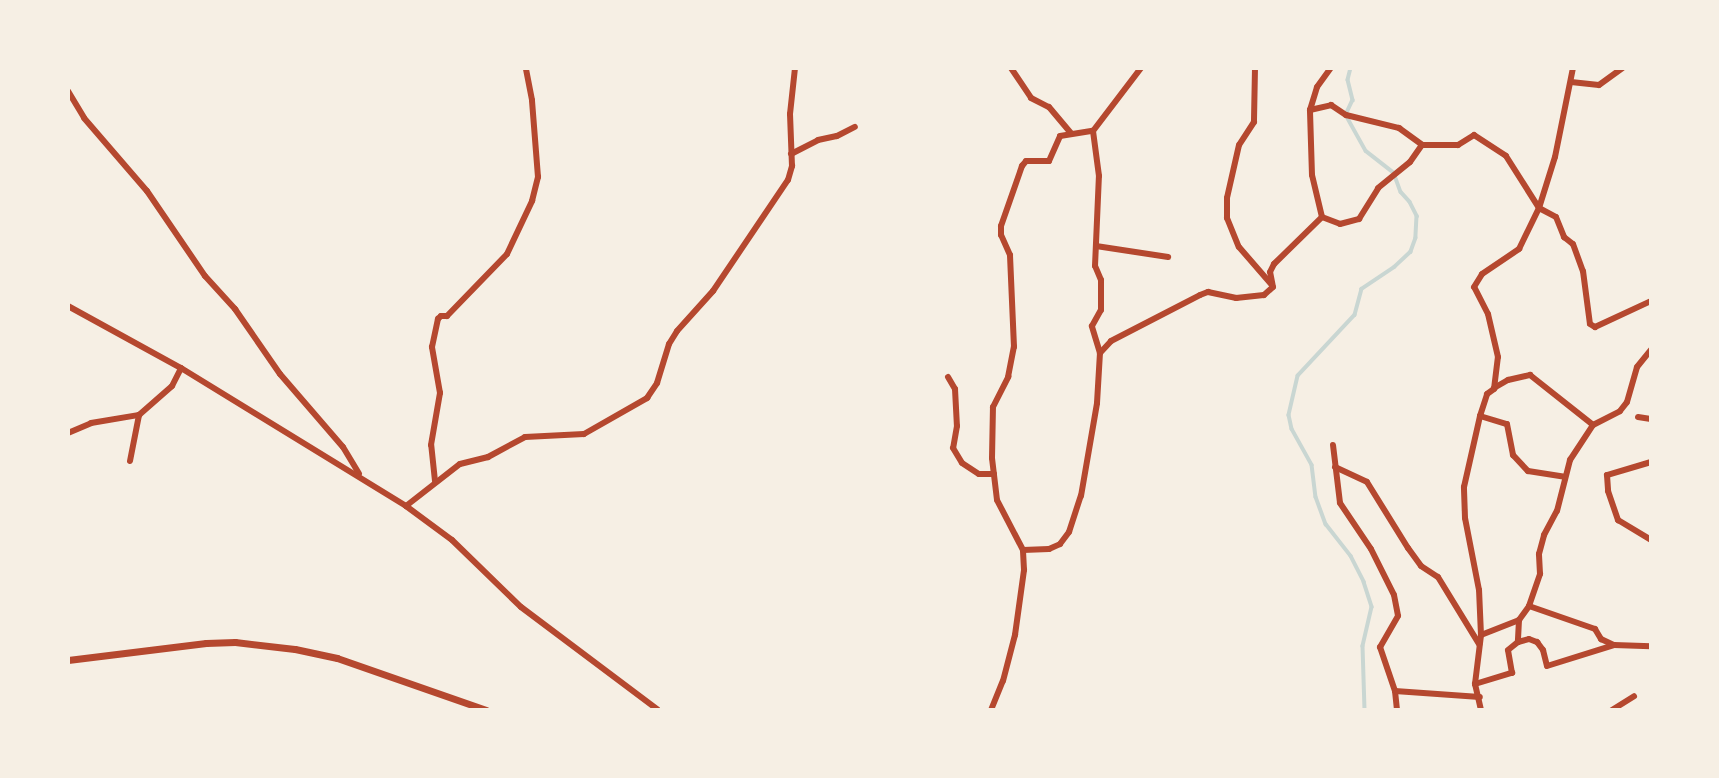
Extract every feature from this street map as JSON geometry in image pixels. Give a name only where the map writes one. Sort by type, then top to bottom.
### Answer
[{"type":"street","points":[[435,481],[431,445],[440,393],[432,347],[439,319],[447,316],[507,254],[532,201],[538,177],[532,100],[526,68]]},
{"type":"street","points":[[406,506],[460,464],[488,457],[525,438],[584,434],[647,398],[657,383],[669,344],[677,331],[713,292],[782,192],[790,173],[795,68]]},
{"type":"street","points":[[1011,68],[1031,98],[1049,107],[1071,133]]},
{"type":"street","points":[[1023,551],[1049,549],[1060,544],[1069,532],[1081,496],[1097,402],[1100,353],[1092,326],[1101,310],[1101,280],[1095,266],[1099,176],[1093,131],[1141,68]]},
{"type":"street","points":[[1255,68],[1254,122],[1239,145],[1227,198],[1227,218],[1239,247],[1273,287]]},
{"type":"street","points":[[1322,217],[1312,175],[1310,110],[1317,86],[1331,68]]},
{"type":"street","points":[[1494,388],[1498,373],[1496,344],[1488,314],[1474,287],[1482,274],[1519,248],[1539,208],[1555,157],[1573,68]]},
{"type":"street","points":[[1571,82],[1599,85],[1622,68]]},
{"type":"street","points":[[68,91],[84,118],[147,191],[205,276],[235,309],[280,374],[343,447],[362,478]]},
{"type":"street","points":[[1310,110],[1331,105],[1346,115],[1399,128],[1422,145],[1458,145],[1474,135],[1482,143],[1506,156],[1539,208],[1556,217],[1564,237],[1573,244],[1583,271],[1590,324],[1595,327],[1651,301]]},
{"type":"street","points":[[790,154],[818,140],[837,136],[855,127]]},
{"type":"street","points":[[991,710],[1015,635],[1022,592],[1023,551],[1002,513],[994,474],[991,438],[993,407],[1008,377],[1014,347],[1010,255],[1001,235],[1001,226],[1026,161],[1049,160],[1060,136],[1093,131]]},
{"type":"street","points":[[1322,217],[1340,224],[1359,219],[1378,188],[1410,162],[1422,145]]},
{"type":"street","points":[[1273,287],[1270,272],[1275,264],[1322,217]]},
{"type":"street","points":[[1096,246],[1168,257]]},
{"type":"street","points":[[1100,353],[1111,341],[1200,295],[1208,292],[1236,298],[1253,298],[1264,295],[1273,287]]},
{"type":"street","points":[[68,306],[181,368],[406,506],[460,547],[521,607],[658,710]]},
{"type":"street","points":[[1481,635],[1519,620],[1529,606],[1540,574],[1539,554],[1544,535],[1557,511],[1565,477],[1577,446],[1593,425],[1620,411],[1627,402],[1637,367],[1651,350]]},
{"type":"street","points":[[68,433],[91,423],[139,415],[172,386],[181,368]]},
{"type":"street","points":[[1481,710],[1475,684],[1481,635],[1479,590],[1464,503],[1468,465],[1487,394],[1508,380],[1530,375],[1593,425]]},
{"type":"street","points":[[948,377],[956,389],[957,426],[953,448],[962,463],[979,474],[994,474]]},
{"type":"street","points":[[130,461],[139,415]]},
{"type":"street","points":[[1480,416],[1507,424],[1513,454],[1528,471],[1565,477]]},
{"type":"street","points":[[1638,417],[1651,419]]},
{"type":"street","points":[[1333,445],[1340,503],[1371,549],[1394,594],[1398,616],[1380,648],[1395,691],[1396,710]]},
{"type":"street","points":[[1651,462],[1607,475],[1608,491],[1618,520],[1651,540]]},
{"type":"street","points":[[1335,467],[1367,482],[1421,566],[1438,578],[1479,644]]},
{"type":"street","points":[[1529,606],[1595,629],[1601,639],[1614,645]]},
{"type":"street","points":[[1518,642],[1519,620]]},
{"type":"street","points":[[1475,684],[1512,673],[1508,650],[1518,642],[1529,639],[1537,642],[1543,650],[1547,666],[1614,645],[1651,646]]},
{"type":"street","points":[[68,660],[206,643],[235,642],[295,649],[337,658],[486,710]]},
{"type":"street","points":[[1395,691],[1480,697]]},
{"type":"street","points":[[1612,710],[1634,696]]},
{"type":"waterway","points":[[1351,68],[1348,80],[1353,100],[1346,115],[1366,151],[1394,173],[1401,192],[1417,216],[1416,238],[1411,252],[1395,267],[1362,289],[1355,315],[1298,376],[1289,415],[1292,429],[1312,465],[1316,497],[1326,524],[1351,556],[1364,582],[1372,607],[1363,646],[1365,710]]}]
